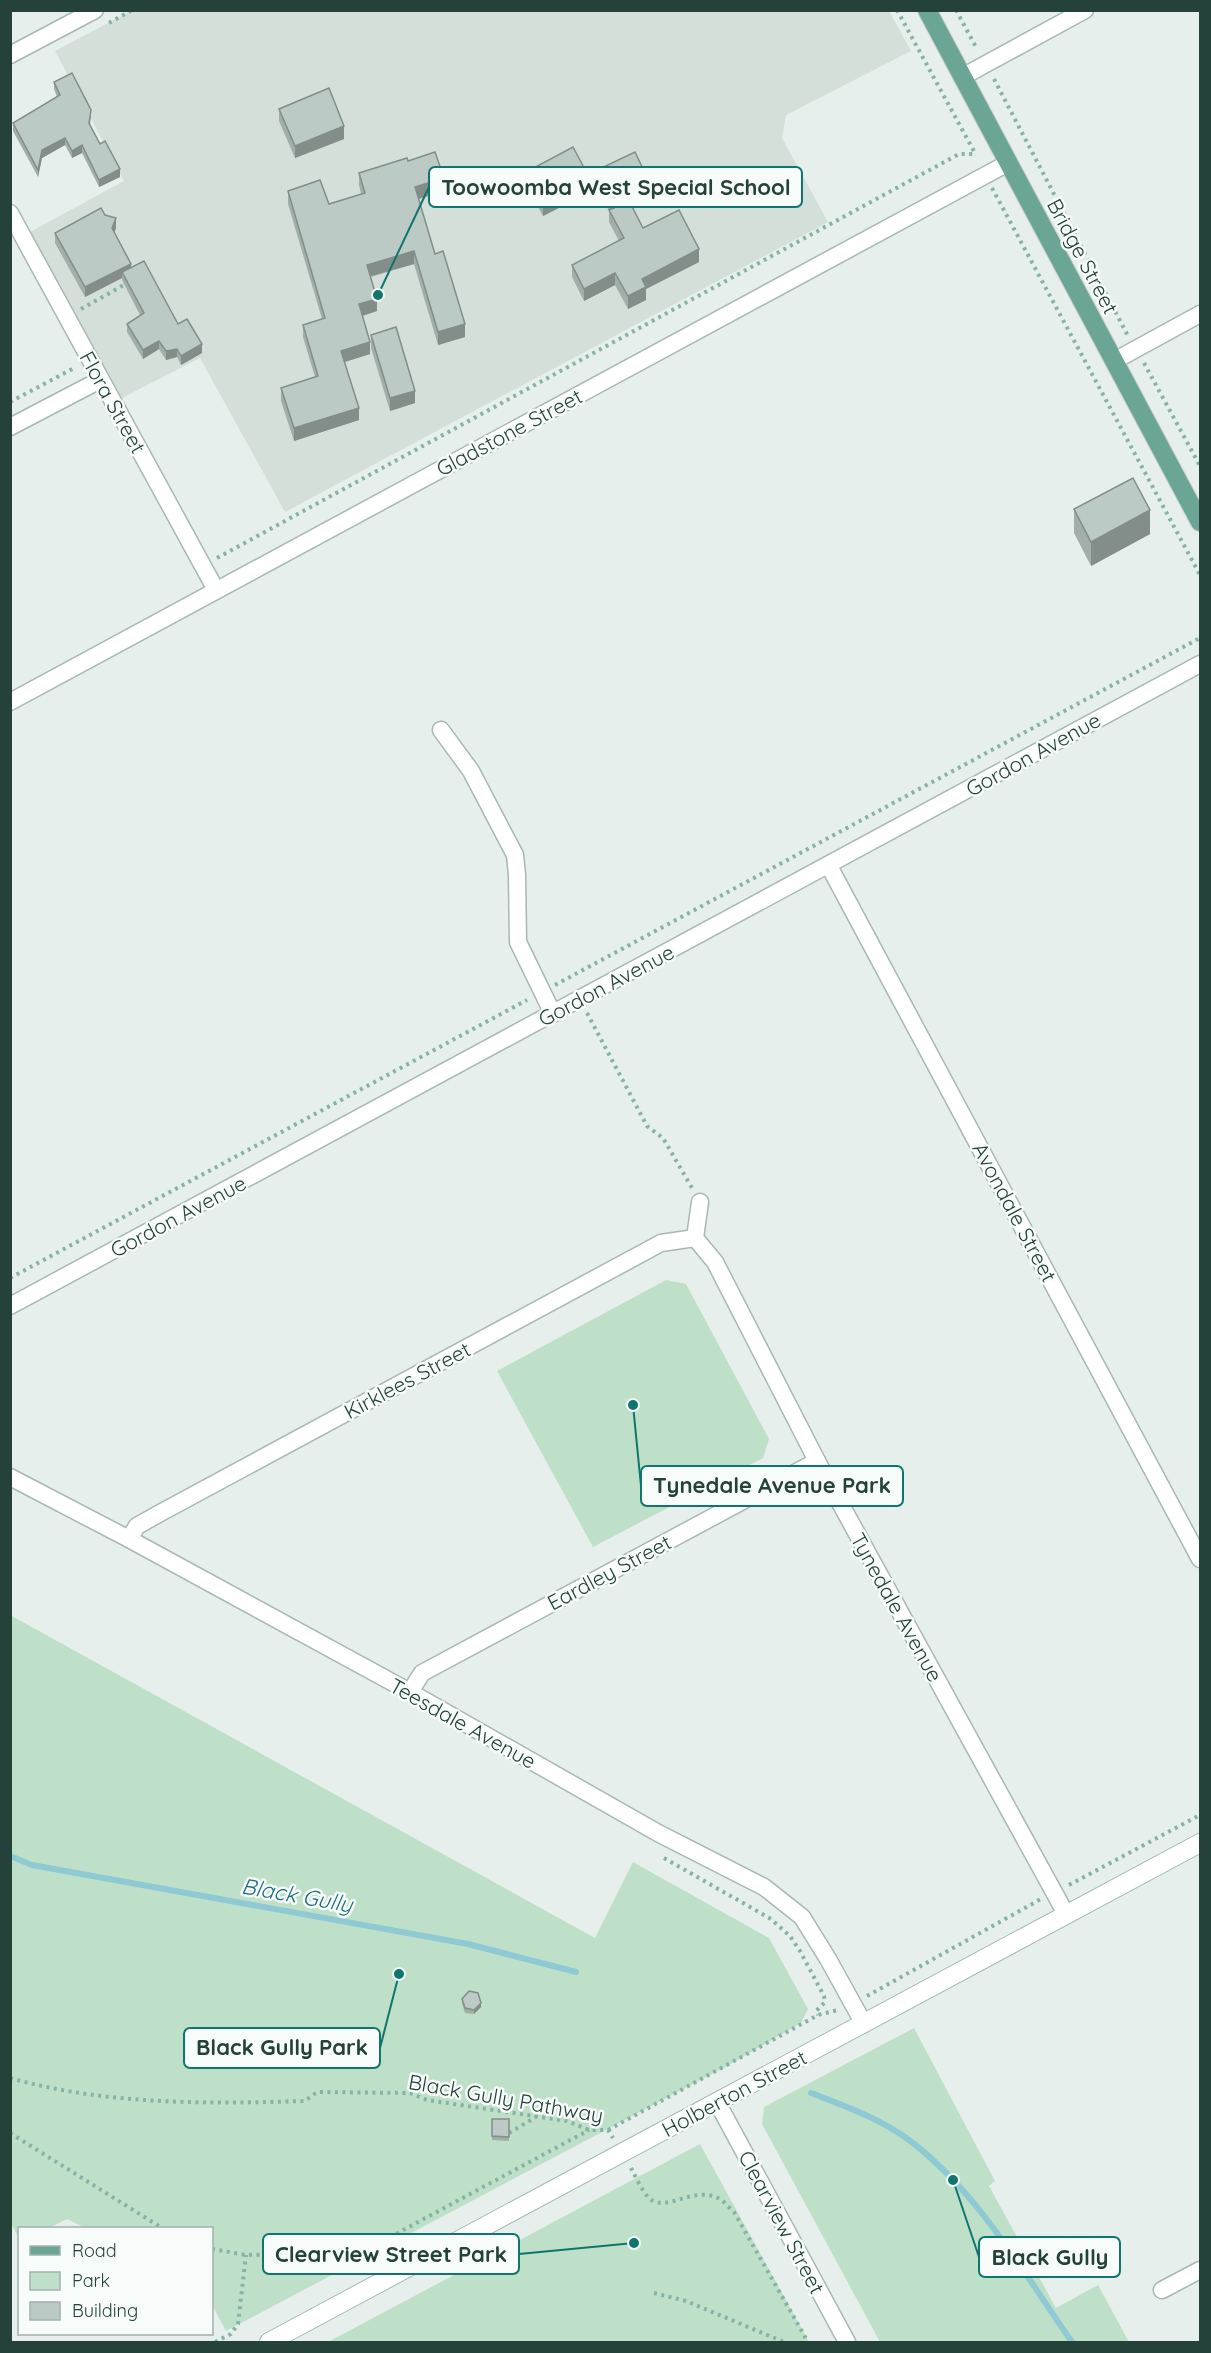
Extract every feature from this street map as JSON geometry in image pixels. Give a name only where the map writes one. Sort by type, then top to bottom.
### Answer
[{"type":"main road","name":"Bridge Street","points":[[927,10],[1200,522]]},
{"type":"main road","name":"Holberton Street","points":[[269,2343],[1200,1844]]},
{"type":"street","points":[[10,55],[95,10]]},
{"type":"street","points":[[962,76],[1085,10]]},
{"type":"street","name":"Gladstone Street","points":[[10,702],[1008,163]]},
{"type":"street","name":"Flora Street","points":[[10,213],[216,590]]},
{"type":"street","points":[[1114,361],[1200,314]]},
{"type":"street","points":[[10,428],[100,380]]},
{"type":"street","name":"Gordon Avenue","points":[[10,1306],[1200,664]]},
{"type":"street","points":[[441,730],[471,771],[515,855],[518,942],[554,1014]]},
{"type":"street","name":"Avondale Street","points":[[829,866],[1200,1559]]},
{"type":"street","points":[[695,1238],[700,1202]]},
{"type":"street","name":"Tynedale Avenue","points":[[695,1238],[715,1262],[817,1461],[1066,1914]]},
{"type":"street","name":"Kirklees Street","points":[[129,1539],[137,1526],[162,1512],[661,1243],[695,1238]]},
{"type":"street","name":"Eardley Street","points":[[410,1692],[422,1673],[817,1461]]},
{"type":"street","name":"Teesdale Avenue","points":[[10,1477],[410,1692],[658,1833],[765,1887],[802,1917],[864,2024]]},
{"type":"street","name":"Clearview Street","points":[[717,2102],[847,2343]]},
{"type":"street","points":[[1162,2290],[1200,2270]]},
{"type":"path","points":[[897,10],[1200,575]]},
{"type":"path","points":[[956,10],[1200,466]]},
{"type":"path","points":[[203,566],[959,154],[975,154]]},
{"type":"path","points":[[67,316],[124,285]]},
{"type":"path","points":[[10,402],[90,360]]},
{"type":"path","points":[[10,1278],[1200,639]]},
{"type":"path","points":[[580,999],[647,1126],[663,1138],[700,1202]]},
{"type":"path","points":[[608,2130],[818,2016],[853,2004],[1054,1892],[1200,1815]]},
{"type":"path","points":[[656,1853],[771,1919],[790,1936],[824,1996],[825,2002],[816,2011],[818,2016]]},
{"type":"path","name":"Black Gully Pathway","points":[[10,2078],[63,2091],[127,2099],[217,2104],[305,2101],[317,2092],[410,2093],[428,2100],[567,2121],[590,2130],[608,2130],[646,2196],[654,2201],[671,2202],[699,2194],[720,2199],[734,2212],[807,2341]]},
{"type":"path","points":[[509,2133],[536,2117]]},
{"type":"path","points":[[213,2249],[246,2255],[325,2253],[394,2235],[590,2130]]},
{"type":"path","points":[[10,2133],[159,2227]]},
{"type":"path","points":[[215,2343],[231,2334],[238,2324],[246,2255]]},
{"type":"path","points":[[654,2294],[686,2301],[784,2343]]},
{"type":"path","points":[[799,2343],[807,2341]]},
{"type":"shaded area","points":[[131,11],[889,11],[911,51],[786,115],[782,138],[828,222],[285,512],[200,358],[122,398],[30,232],[124,181],[55,51]]},
{"type":"green space","points":[[666,1280],[686,1284],[769,1439],[763,1458],[593,1547],[497,1371]]},
{"type":"green space","points":[[10,1615],[595,1938],[633,1862],[769,1938],[808,2009],[801,2023],[727,2066],[226,2331],[213,2307],[213,2227],[83,2227],[67,2219],[51,2227],[18,2227],[18,2236],[10,2222]]},
{"type":"green space","points":[[914,2028],[995,2181],[989,2186],[1056,2308],[1098,2285],[1129,2342],[880,2342],[762,2124],[764,2107]]},
{"type":"green space","points":[[700,2144],[809,2342],[328,2342]]},
{"type":"building","points":[[72,73],[91,110],[89,123],[100,144],[105,141],[120,169],[99,180],[82,145],[72,151],[65,138],[42,150],[38,170],[13,123],[60,95],[54,82]]},
{"type":"building","points":[[329,88],[344,126],[295,146],[279,109]]},
{"type":"building","points":[[573,147],[590,179],[543,204],[526,172]]},
{"type":"building","points":[[435,152],[444,178],[415,187],[435,254],[443,251],[465,324],[438,332],[414,251],[367,265],[377,299],[359,304],[370,342],[341,351],[359,408],[294,428],[281,388],[318,376],[303,325],[325,318],[288,191],[320,180],[329,204],[365,193],[359,173]]},
{"type":"building","points":[[635,152],[644,171],[620,183],[643,228],[679,210],[699,249],[642,279],[646,287],[628,296],[615,273],[584,289],[572,265],[624,238],[609,210],[614,208],[595,171]]},
{"type":"building","points":[[101,208],[105,215],[116,218],[112,228],[131,264],[85,287],[55,233]]},
{"type":"building","points":[[144,261],[178,324],[187,319],[202,344],[181,356],[177,349],[166,351],[159,341],[143,350],[127,324],[144,313],[122,272]]},
{"type":"building","points":[[396,327],[415,391],[390,398],[371,335]]},
{"type":"building","points":[[1133,478],[1150,510],[1091,542],[1074,509]]},
{"type":"building","points":[[469,1991],[478,1993],[481,2003],[474,2010],[465,2008],[462,1999]]},
{"type":"building","points":[[492,2119],[509,2119],[509,2137],[492,2136]]},
{"type":"waterway","name":"Black Gully","points":[[10,1856],[32,1865],[468,1944],[576,1972]]},
{"type":"waterway","name":"Black Gully","points":[[811,2093],[886,2125],[934,2161],[957,2184],[998,2234],[1072,2342]]},
{"type":"place","name":"Toowoomba West Special School","points":[[378,295]]},
{"type":"place","name":"Tynedale Avenue Park","points":[[633,1405]]},
{"type":"place","name":"Black Gully Park","points":[[399,1974]]},
{"type":"place","name":"Black Gully","points":[[953,2180]]},
{"type":"place","name":"Clearview Street Park","points":[[634,2243]]}]
